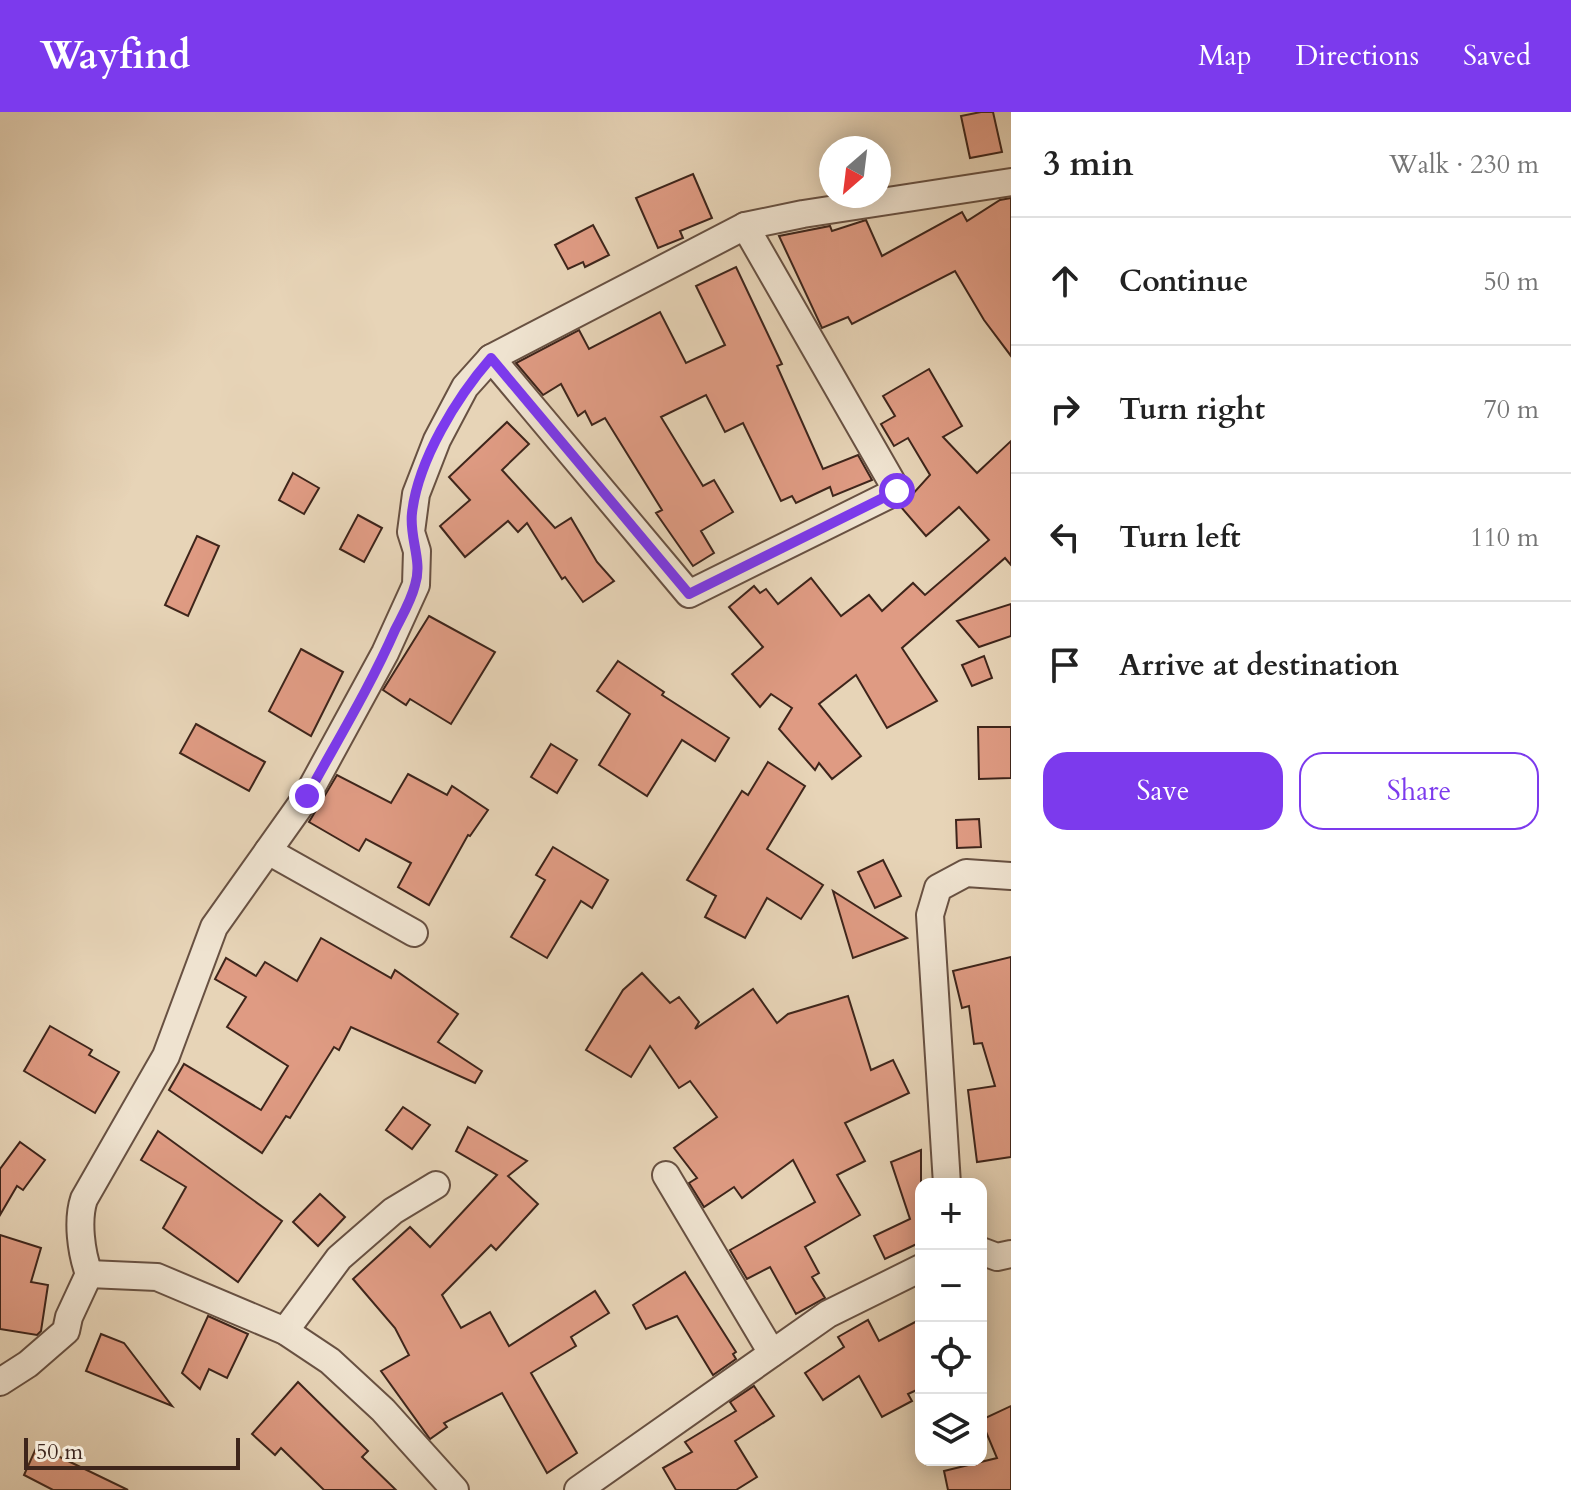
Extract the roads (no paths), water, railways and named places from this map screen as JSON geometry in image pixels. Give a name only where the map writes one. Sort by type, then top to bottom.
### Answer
[{"type":"street","points":[[0,1382],[28,1364],[66,1331],[69,1317],[89,1274],[82,1256],[84,1236],[78,1217],[84,1199],[166,1056],[214,927],[307,796],[385,653],[416,585],[417,551],[411,532],[416,494],[437,440],[465,387],[491,358],[745,226],[1011,182]]},
{"type":"street","points":[[491,358],[689,594],[897,491],[745,226]]},
{"type":"street","points":[[268,851],[414,933]]},
{"type":"street","points":[[947,1178],[930,915],[938,888],[966,873],[1011,876]]},
{"type":"street","points":[[666,1175],[772,1353]]},
{"type":"street","points":[[285,1331],[339,1258],[393,1211],[436,1185]]},
{"type":"street","points":[[987,1253],[997,1257],[1011,1254]]},
{"type":"street","points":[[578,1490],[828,1314],[915,1271]]},
{"type":"street","points":[[89,1274],[157,1277],[285,1331],[330,1361],[383,1410],[455,1490]]}]
